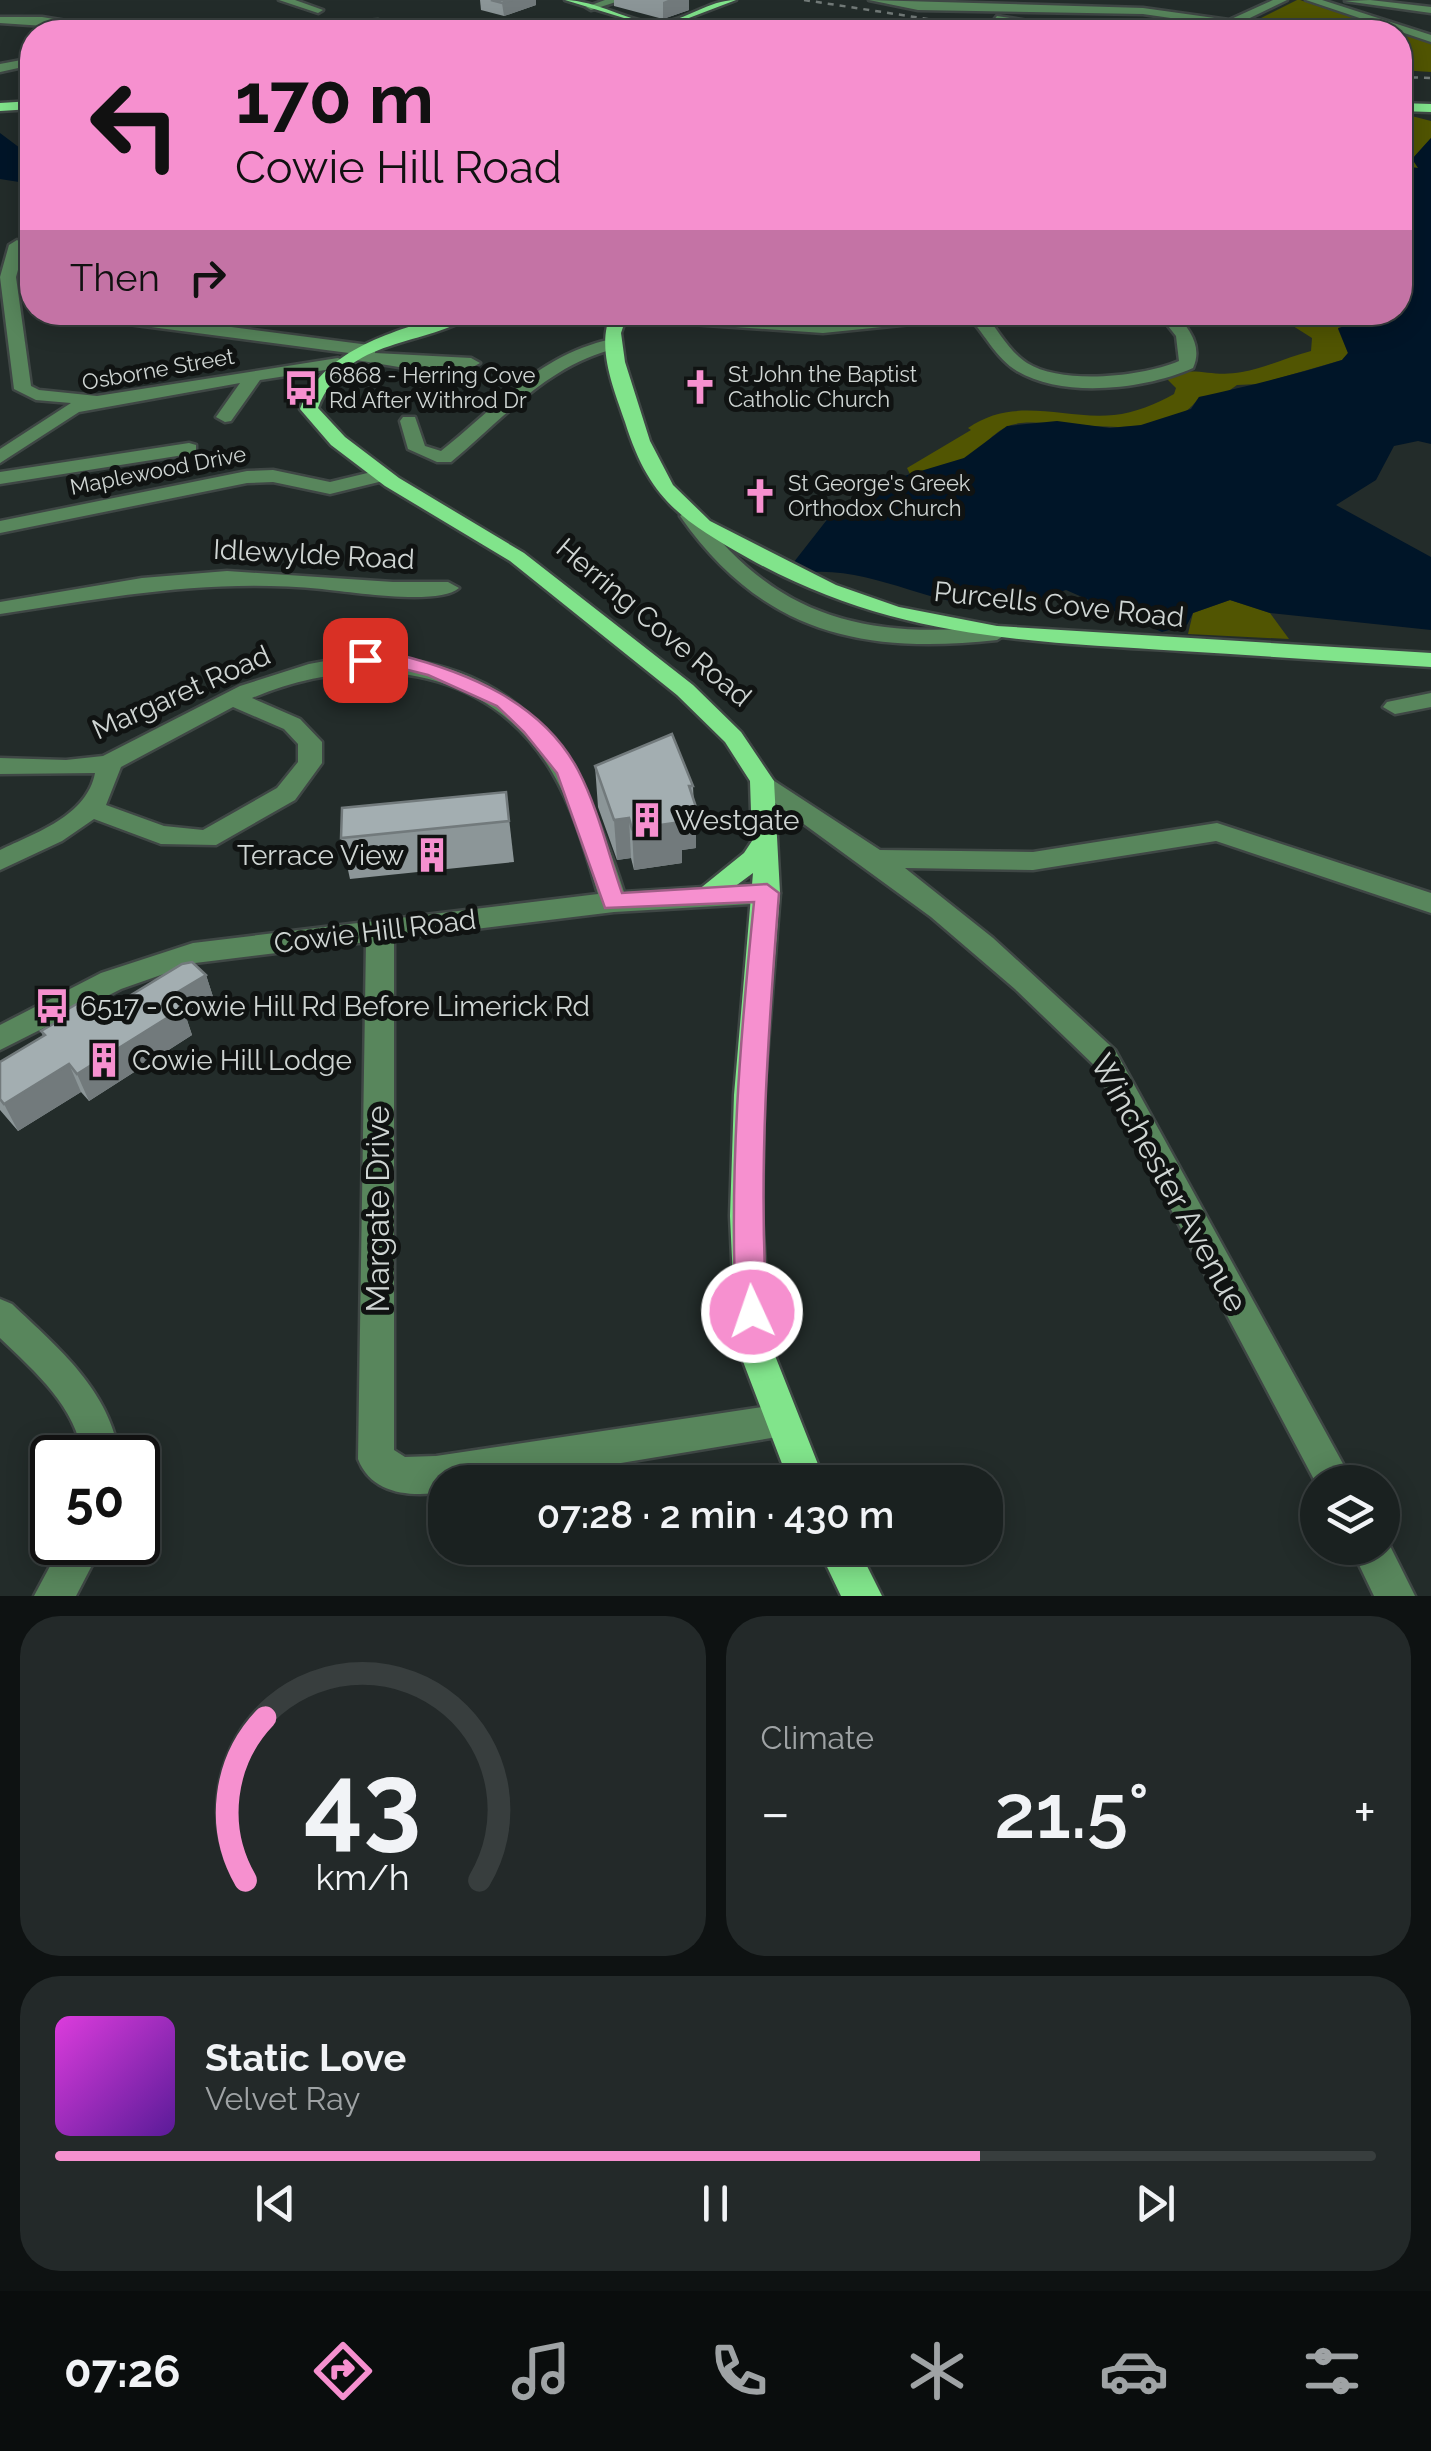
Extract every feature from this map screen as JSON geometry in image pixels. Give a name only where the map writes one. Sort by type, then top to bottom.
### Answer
[{"type":"main road","points":[[570,0],[638,20]]},
{"type":"main road","points":[[678,20],[731,0]]},
{"type":"main road","points":[[591,7],[614,20]]},
{"type":"main road","points":[[699,20],[703,12]]},
{"type":"main road","points":[[354,356],[436,325]]},
{"type":"main road","points":[[612,344],[616,325]]},
{"type":"main road","name":"Purcells Cove Road","points":[[612,344],[646,455],[690,516],[780,570],[828,592],[926,622],[997,634],[1431,660]]},
{"type":"main road","name":"Herring Cove Road","points":[[354,356],[311,397],[309,409],[338,441],[384,475],[517,558],[686,690],[733,737],[762,781]]},
{"type":"main road","points":[[762,781],[767,893],[749,1094],[746,1216],[754,1343],[801,1465]]},
{"type":"main road","points":[[705,895],[753,859],[765,841]]},
{"type":"main road","points":[[846,1565],[862,1596]]},
{"type":"street","points":[[284,0],[318,10]]},
{"type":"street","points":[[591,7],[616,0]]},
{"type":"street","points":[[874,0],[973,7],[1142,10],[1206,20]]},
{"type":"street","points":[[1075,0],[1102,10]]},
{"type":"street","points":[[1142,10],[1166,0]]},
{"type":"street","points":[[1240,20],[1282,0]]},
{"type":"street","points":[[1312,0],[1373,20]]},
{"type":"street","points":[[1340,0],[1431,10]]},
{"type":"street","points":[[973,7],[1028,20]]},
{"type":"street","points":[[16,245],[8,277],[23,388],[36,396],[110,398]]},
{"type":"street","points":[[12,306],[20,307]]},
{"type":"street","points":[[157,325],[400,362],[471,363]]},
{"type":"street","points":[[782,325],[854,325]]},
{"type":"street","points":[[987,325],[1022,368],[1048,377],[1095,382],[1170,372],[1186,364],[1190,354],[1175,325]]},
{"type":"street","points":[[408,421],[417,449],[439,458],[575,351],[612,344]]},
{"type":"street","name":"Osborne Street","points":[[0,457],[73,408],[110,398],[354,356]]},
{"type":"street","points":[[225,418],[256,374]]},
{"type":"street","points":[[0,478],[188,449]]},
{"type":"street","name":"Maplewood Drive","points":[[0,527],[247,477],[268,476],[336,488],[384,475]]},
{"type":"street","points":[[690,516],[714,555],[744,583],[805,616],[927,642],[997,634]]},
{"type":"street","name":"Idlewylde Road","points":[[0,608],[176,580],[216,578],[416,591],[448,588]]},
{"type":"street","name":"Margaret Road","points":[[0,766],[48,768],[109,763],[233,698],[334,664],[396,660],[435,670],[504,702],[532,727],[567,771],[614,902]]},
{"type":"street","points":[[92,809],[162,835],[207,838],[286,794],[310,763],[310,742],[292,724],[233,698]]},
{"type":"street","points":[[1395,707],[1431,700]]},
{"type":"street","points":[[0,861],[92,809],[108,785],[109,763]]},
{"type":"street","name":"Winchester Avenue","points":[[762,781],[878,859],[1049,1002],[1105,1058],[1326,1465]]},
{"type":"street","points":[[878,859],[1033,861],[1218,832],[1431,903]]},
{"type":"street","name":"Cowie Hill Road","points":[[0,1038],[111,981],[193,954],[614,902],[767,893]]},
{"type":"street","name":"Margate Drive","points":[[380,930],[376,1458],[400,1476],[436,1475],[782,1422]]},
{"type":"street","points":[[0,1314],[86,1409],[99,1435]]},
{"type":"street","points":[[54,1596],[72,1565]]},
{"type":"street","points":[[1379,1565],[1395,1596]]},
{"type":"shaded area","points":[[1300,0],[1361,20],[1257,20]]},
{"type":"shaded area","points":[[1412,37],[1431,43],[1431,72],[1412,71]]},
{"type":"shaded area","points":[[1412,116],[1431,121],[1431,138],[1415,156],[1418,168],[1412,167]]},
{"type":"shaded area","points":[[1351,325],[1338,329],[1348,353],[1342,360],[1259,384],[1237,385],[1223,395],[1199,397],[1185,412],[1165,421],[1117,427],[1014,424],[953,463],[911,476],[907,468],[971,430],[968,428],[1003,413],[1122,414],[1174,394],[1176,388],[1164,376],[1242,372],[1311,351],[1312,338],[1293,326]]},
{"type":"shaded area","points":[[1230,600],[1270,613],[1289,639],[1188,634],[1193,613]]},
{"type":"water","points":[[0,133],[20,148],[20,182],[0,179]]},
{"type":"water","points":[[1431,138],[1431,444],[1418,441],[1394,446],[1376,480],[1336,505],[1431,557],[1431,630],[1270,613],[1230,600],[1193,613],[1187,625],[1162,632],[1066,590],[1020,605],[985,607],[851,574],[796,574],[790,567],[833,512],[884,482],[964,458],[1007,426],[1057,421],[1110,428],[1141,425],[1191,409],[1199,397],[1342,360],[1348,353],[1338,328],[1412,325],[1412,167],[1418,168],[1412,159]]},
{"type":"building","points":[[672,734],[693,786],[689,786],[696,807],[677,810],[681,822],[632,829],[629,818],[614,820],[595,766]]},
{"type":"building","points":[[506,792],[509,821],[341,838],[342,808]]},
{"type":"building","points":[[192,962],[206,975],[171,996],[183,1008],[77,1074],[69,1064],[4,1104],[0,1099],[0,1062],[45,1035],[41,1031],[60,1020],[56,1016],[94,994],[108,1009],[182,964]]},
{"type":"railway","points":[[804,0],[934,20]]},
{"type":"railway","points":[[1412,77],[1431,78]]},
{"type":"place","name":"St John the Baptist Catholic Church","points":[[700,387]]},
{"type":"place","name":"6868 - Herring Cove Rd After Withrod Dr","points":[[301,388]]},
{"type":"place","name":"St George's Greek Orthodox Church","points":[[760,496]]},
{"type":"place","name":"Westgate","points":[[647,820]]},
{"type":"place","name":"Terrace View","points":[[432,855]]},
{"type":"place","name":"6517 - Cowie Hill Rd Before Limerick Rd","points":[[52,1006]]},
{"type":"place","name":"Cowie Hill Lodge","points":[[104,1060]]},
{"type":"route","points":[[365,660],[396,660],[435,670],[504,702],[532,727],[567,771],[614,902],[767,893],[749,1094],[746,1216],[752,1312]]}]
